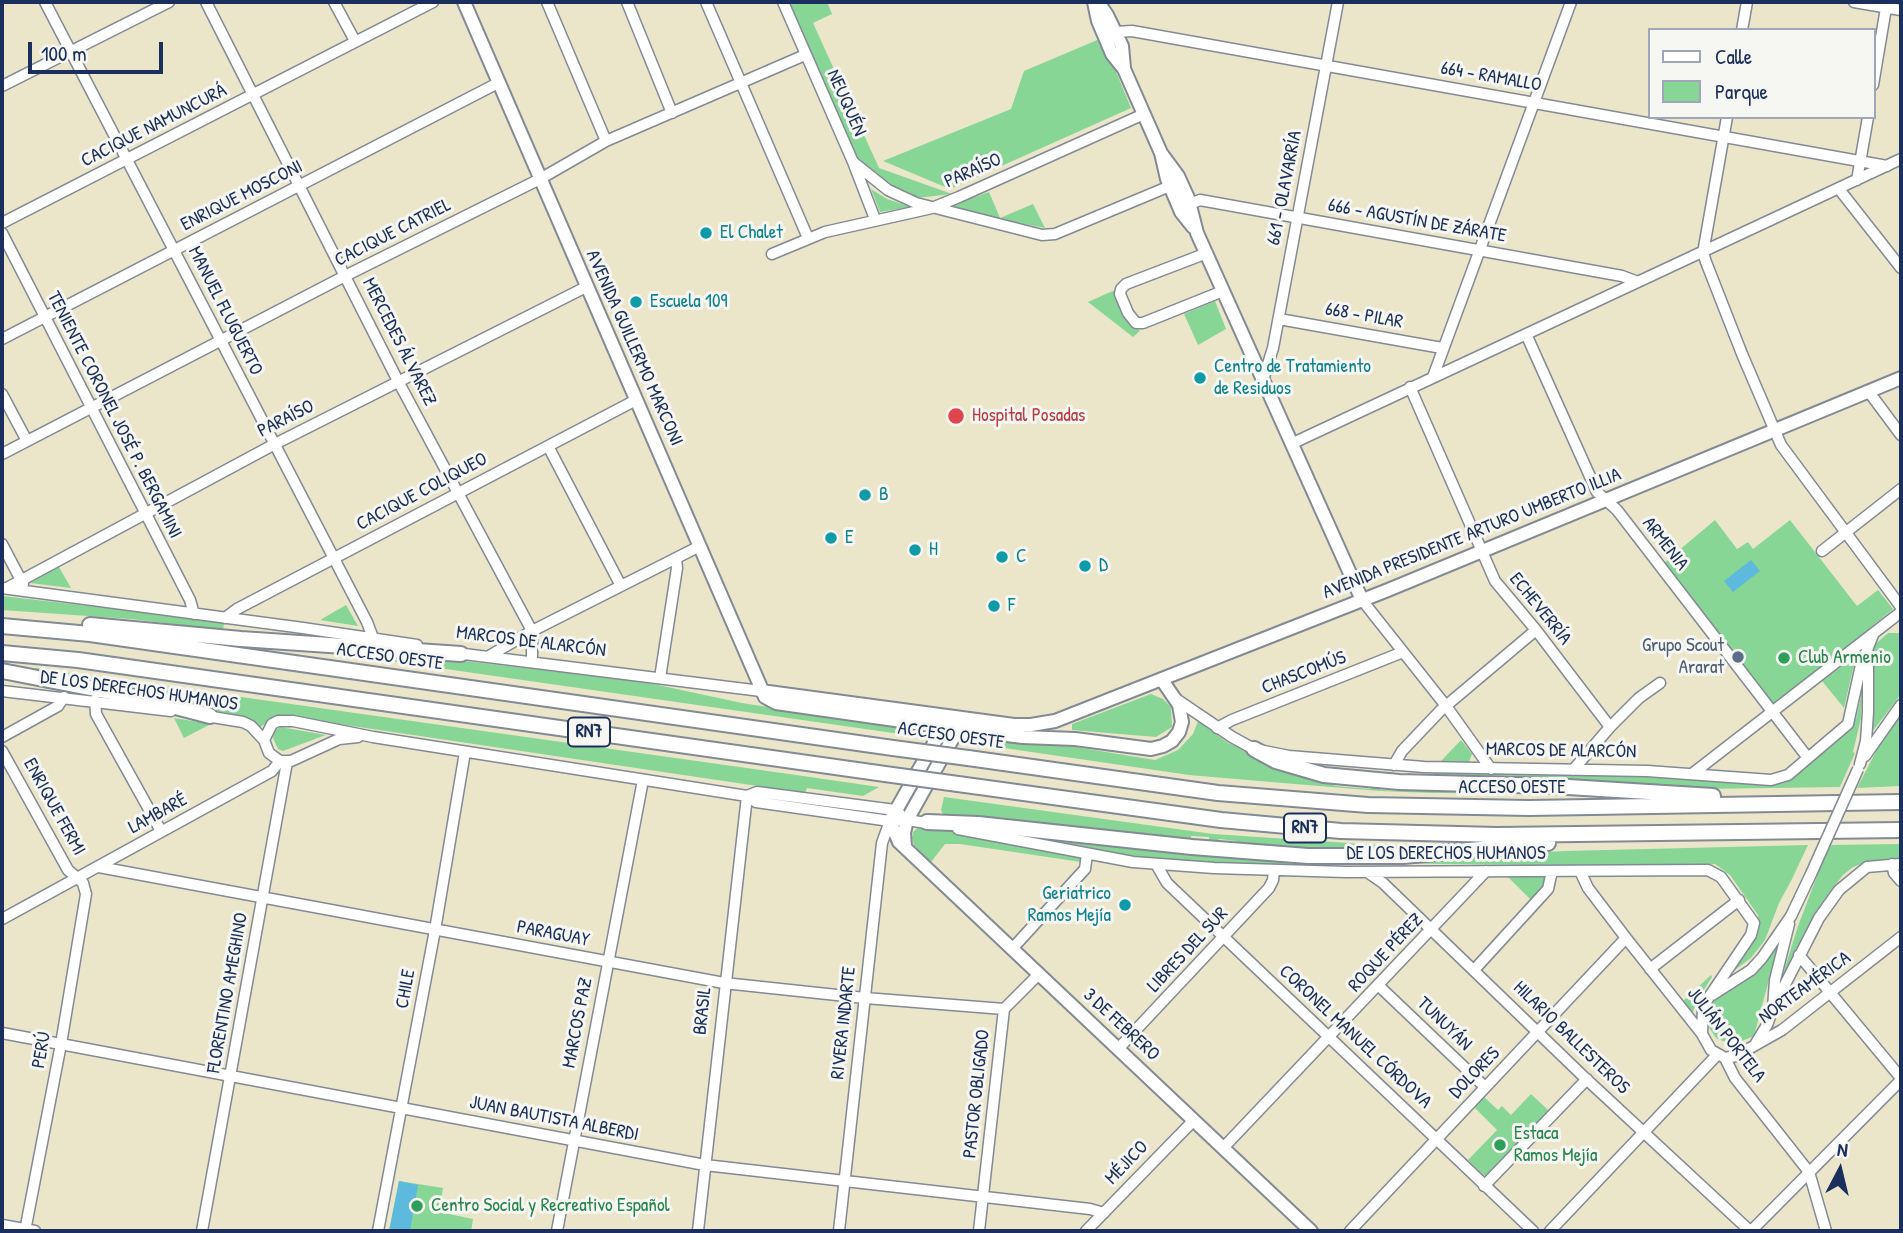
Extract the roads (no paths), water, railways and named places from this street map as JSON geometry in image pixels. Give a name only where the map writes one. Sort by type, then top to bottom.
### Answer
[{"type":"highway","points":[[2,625],[89,625],[252,640],[461,654]]},
{"type":"highway","name":"ACCESO OESTE","points":[[2,625],[90,634],[1219,793],[1368,805],[1529,808],[1901,802]]},
{"type":"highway","name":"RN7","points":[[2,653],[105,664],[1221,820],[1341,831],[1497,835],[1901,830]]},
{"type":"highway","points":[[2,671],[141,698],[210,716]]},
{"type":"highway","points":[[1254,749],[1276,761],[1324,775],[1399,782],[1552,786],[1822,803]]},
{"type":"highway","points":[[926,822],[978,824],[1192,847],[1345,857],[1424,854],[1654,833]]},
{"type":"main road","name":"AVENIDA GUILLERMO MARCONI","points":[[464,2],[761,691],[776,704]]},
{"type":"main road","points":[[1096,2],[1122,46],[1124,69]]},
{"type":"main road","points":[[1096,2],[1098,21],[1112,54],[1124,69],[1161,153],[1181,212],[1197,233],[1207,253],[1362,600]]},
{"type":"main road","points":[[1161,153],[1178,176],[1190,204],[1197,233]]},
{"type":"main road","name":"AVENIDA PRESIDENTE ARTURO UMBERTO ILLIA","points":[[1055,721],[1362,600],[1901,378]]},
{"type":"main road","name":"MARCOS DE ALARCÓN","points":[[761,691],[1023,737],[1075,739],[1154,748],[1169,743],[1179,732],[1182,715],[1176,699],[1161,680]]},
{"type":"main road","name":"MARCOS DE ALARCÓN","points":[[776,704],[952,723],[1022,726],[1055,721]]},
{"type":"main road","points":[[892,815],[952,723]]},
{"type":"main road","points":[[905,848],[907,820],[952,723]]},
{"type":"main road","name":"3 DE FEBRERO","points":[[892,815],[895,836],[905,848],[1307,1230]]},
{"type":"street","name":"MANUEL FLUGUERTO","points":[[45,2],[373,638]]},
{"type":"street","points":[[2,86],[169,2]]},
{"type":"street","name":"MERCEDES ÁLVAREZ","points":[[206,2],[398,381],[532,631],[531,662]]},
{"type":"street","points":[[334,2],[355,41]]},
{"type":"street","name":"CACIQUE NAMUNCURÁ","points":[[2,223],[433,2]]},
{"type":"street","points":[[547,2],[606,141]]},
{"type":"street","points":[[626,2],[672,113]]},
{"type":"street","points":[[706,2],[808,238]]},
{"type":"street","name":"NEUQUÉN","points":[[783,2],[875,219]]},
{"type":"street","name":"661 - OLAVARRÍA","points":[[1263,380],[1279,319],[1338,2]]},
{"type":"street","points":[[1433,377],[1571,2]]},
{"type":"street","points":[[1742,28],[1747,2]]},
{"type":"street","points":[[1854,2],[1887,5],[1901,10]]},
{"type":"street","points":[[1875,74],[1887,5]]},
{"type":"street","name":"664 - RAMALLO","points":[[1115,32],[1132,31],[1887,166]]},
{"type":"street","name":"CACIQUE CATRIEL","points":[[2,454],[345,276],[540,179],[606,141],[805,55]]},
{"type":"street","name":"ENRIQUE MOSCONI","points":[[2,339],[498,83]]},
{"type":"street","name":"PARAÍSO","points":[[772,254],[808,238],[875,219],[932,208],[1143,114]]},
{"type":"street","points":[[1727,119],[1703,253],[1774,431],[1901,607]]},
{"type":"street","points":[[1857,180],[1868,119]]},
{"type":"street","points":[[1291,444],[1901,159]]},
{"type":"street","points":[[853,162],[888,190],[932,208],[1042,235],[1055,234],[1170,186]]},
{"type":"street","points":[[1839,189],[1901,268]]},
{"type":"street","name":"666 - AGUSTÍN DE ZÁRATE","points":[[1190,204],[1200,200],[1622,276],[1638,282]]},
{"type":"street","name":"TENIENTE CORONEL JOSÉ P. BERGAMINI","points":[[2,233],[190,600],[194,614]]},
{"type":"street","points":[[1207,253],[1126,284],[1120,294],[1128,313],[1136,323],[1143,323],[1223,291]]},
{"type":"street","name":"PARAÍSO","points":[[4,588],[273,445],[586,287]]},
{"type":"street","name":"668 - PILAR","points":[[1279,319],[1443,348]]},
{"type":"street","name":"ARMENIA","points":[[1526,334],[1597,492],[1617,510],[1808,758]]},
{"type":"street","name":"ECHEVERRÍA","points":[[1410,387],[1495,581],[1611,727]]},
{"type":"street","points":[[1869,392],[1901,435]]},
{"type":"street","points":[[2,394],[27,441]]},
{"type":"street","name":"CACIQUE COLIQUEO","points":[[225,618],[237,608],[636,400]]},
{"type":"street","points":[[548,446],[621,586]]},
{"type":"street","points":[[1822,551],[1901,489]]},
{"type":"street","points":[[2,544],[26,591]]},
{"type":"street","points":[[488,657],[532,631],[698,547]]},
{"type":"street","points":[[660,678],[677,568],[676,559]]},
{"type":"street","name":"MARCOS DE ALARCÓN","points":[[4,588],[373,638],[461,654],[761,691]]},
{"type":"street","points":[[1362,600],[1446,706],[1491,769]]},
{"type":"street","points":[[1692,774],[1901,612]]},
{"type":"street","points":[[1882,628],[1901,626]]},
{"type":"street","points":[[1394,765],[1402,751],[1446,706],[1536,631]]},
{"type":"street","name":"MARCOS DE ALARCÓN","points":[[1176,699],[1217,728],[1254,749],[1289,756],[1394,765],[1692,774],[1771,780],[1788,775],[1848,724],[1857,677],[1874,635]]},
{"type":"street","points":[[1708,998],[1751,970],[1767,951],[1791,916],[1811,874],[1859,767],[1866,741],[1868,650]]},
{"type":"street","name":"CHASCOMÚS","points":[[1217,728],[1403,652]]},
{"type":"street","points":[[1573,770],[1639,698],[1660,683]]},
{"type":"street","name":"DE LOS DERECHOS HUMANOS","points":[[2,691],[95,700],[243,722],[256,730],[269,753],[284,762]]},
{"type":"street","points":[[2,737],[58,706],[64,697]]},
{"type":"street","points":[[95,700],[96,715],[161,831]]},
{"type":"street","points":[[1859,767],[1901,705]]},
{"type":"street","name":"DE LOS DERECHOS HUMANOS","points":[[264,740],[272,724],[286,720],[373,737],[747,796],[756,802],[892,815],[1087,854],[1156,864],[1273,871],[1708,870],[1721,877],[1752,918],[1754,928],[1708,998],[1701,1017],[1702,1034]]},
{"type":"street","name":"DE LOS DERECHOS HUMANOS","points":[[330,743],[339,739],[373,737]]},
{"type":"street","name":"LAMBARÉ","points":[[2,919],[284,762],[330,743]]},
{"type":"street","name":"ENRIQUE FERMI","points":[[2,751],[68,870],[78,877]]},
{"type":"street","name":"CHILE","points":[[378,1231],[435,930],[465,752]]},
{"type":"street","name":"FLORENTINO AMEGHINO","points":[[202,1231],[263,897],[284,762]]},
{"type":"street","name":"MARCOS PAZ","points":[[557,1231],[643,780]]},
{"type":"street","name":"BRASIL","points":[[698,1231],[747,796]]},
{"type":"street","name":"RIVERA INDARTE","points":[[839,1231],[882,843],[892,815]]},
{"type":"street","points":[[1012,949],[1084,869],[1087,854]]},
{"type":"street","name":"CORONEL MANUEL CÓRDOVA","points":[[1156,864],[1167,883],[1533,1231]]},
{"type":"street","points":[[1756,1044],[1799,955],[1819,918],[1839,890],[1867,867],[1897,864],[1894,873],[1901,881]]},
{"type":"street","name":"PARAGUAY","points":[[99,867],[724,983],[1004,1009]]},
{"type":"street","name":"LIBRES DEL SUR","points":[[1118,1049],[1269,888],[1273,871]]},
{"type":"street","name":"ROQUE PÉREZ","points":[[1223,1148],[1486,871]]},
{"type":"street","points":[[1474,970],[1548,889],[1552,871]]},
{"type":"street","name":"JULIÁN PORTELA","points":[[1580,871],[1588,888],[1626,938],[1809,1172],[1826,1231]]},
{"type":"street","name":"HILARIO BALLESTEROS","points":[[1367,872],[1383,883],[1587,1079],[1751,1231]]},
{"type":"street","name":"PERÚ","points":[[29,1231],[86,894],[85,886],[78,877]]},
{"type":"street","points":[[1650,969],[1739,900]]},
{"type":"street","points":[[1773,1009],[1775,980],[1791,916]]},
{"type":"street","name":"NORTEAMÉRICA","points":[[1550,1231],[1721,1057],[1736,1056],[1782,1030],[1901,937]]},
{"type":"street","name":"DOLORES","points":[[1350,1231],[1626,938]]},
{"type":"street","points":[[1751,1231],[1901,1079],[1799,955]]},
{"type":"street","name":"PASTOR OBLIGADO","points":[[979,1231],[1004,1009],[1039,974]]},
{"type":"street","name":"TUNUYÁN","points":[[1379,986],[1485,1087]]},
{"type":"street","name":"JUAN BAUTISTA ALBERDI","points":[[2,1033],[705,1165],[983,1196],[1104,1213]]},
{"type":"street","points":[[1484,1186],[1587,1079]]},
{"type":"street","name":"MÉJICO","points":[[1086,1231],[1194,1120]]},
{"type":"street","points":[[2,1225],[29,1231]]},
{"type":"water","points":[[1751,560],[1760,571],[1733,592],[1724,581]]},
{"type":"water","points":[[399,1181],[418,1185],[410,1231],[389,1231]]},
{"type":"place","name":"El Chalet","points":[[706,233]]},
{"type":"place","name":"Escuela 109","points":[[636,302]]},
{"type":"place","name":"Centro de Tratamiento de Residuos","points":[[1200,378]]},
{"type":"place","name":"Hospital Posadas","points":[[956,416]]},
{"type":"place","name":"B","points":[[865,495]]},
{"type":"place","name":"E","points":[[831,538]]},
{"type":"place","name":"H","points":[[915,550]]},
{"type":"place","name":"C","points":[[1002,557]]},
{"type":"place","name":"D","points":[[1085,566]]},
{"type":"place","name":"F","points":[[994,606]]},
{"type":"place","name":"Grupo Scout Ararat","points":[[1738,657]]},
{"type":"place","name":"Club Armenio","points":[[1784,658]]},
{"type":"place","name":"Geriatrico Ramos Mejía","points":[[1125,905]]},
{"type":"place","name":"Estaca Ramos Mejía","points":[[1500,1145]]},
{"type":"place","name":"Centro Social y Recreativo Español","points":[[417,1206]]}]
